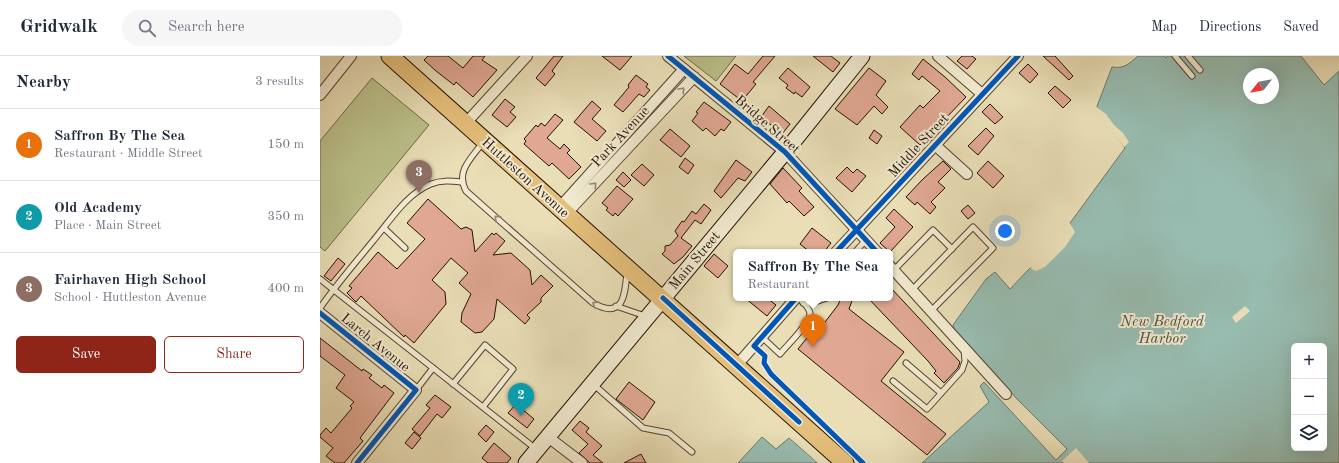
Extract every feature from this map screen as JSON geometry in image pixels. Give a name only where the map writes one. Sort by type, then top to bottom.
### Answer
[{"type":"highway","name":"Huttleston Avenue","points":[[390,56],[564,210],[845,463]]},
{"type":"main road","name":"Main Street","points":[[526,463],[785,152],[862,56]]},
{"type":"street","points":[[320,95],[351,56]]},
{"type":"street","points":[[466,123],[527,56]]},
{"type":"street","name":"Bridge Street","points":[[668,56],[785,152],[874,249]]},
{"type":"street","points":[[938,56],[982,94]]},
{"type":"street","name":"Middle Street","points":[[839,249],[1018,56]]},
{"type":"street","points":[[564,210],[684,69]]},
{"type":"street","name":"Park Avenue","points":[[564,210],[694,78]]},
{"type":"street","points":[[935,145],[967,174]]},
{"type":"street","points":[[893,269],[1006,394]]},
{"type":"street","points":[[737,365],[762,337],[798,301]]},
{"type":"street","name":"Larch Avenue","points":[[320,313],[416,390]]},
{"type":"street","points":[[357,463],[416,390]]},
{"type":"street","points":[[548,437],[582,463]]},
{"type":"lane","points":[[1174,56],[1192,76]]},
{"type":"lane","points":[[1188,56],[1200,70]]},
{"type":"lane","points":[[484,140],[462,172],[461,182],[466,191],[593,303],[604,309],[614,309],[622,301],[625,293],[627,267]]},
{"type":"lane","points":[[320,308],[384,228],[416,192],[432,183],[445,181],[461,182]]},
{"type":"lane","points":[[912,290],[973,227],[993,248],[931,311]]},
{"type":"lane","points":[[384,228],[405,248]]},
{"type":"lane","points":[[893,267],[932,230],[952,249]]},
{"type":"lane","points":[[858,249],[866,240]]},
{"type":"lane","points":[[320,279],[537,450]]},
{"type":"lane","points":[[762,337],[780,354],[807,322],[810,313],[807,306],[800,301]]},
{"type":"lane","points":[[616,306],[648,317]]},
{"type":"lane","points":[[453,384],[485,345],[512,369],[483,407]]},
{"type":"lane","points":[[893,382],[927,409],[962,370],[965,361],[964,347]]},
{"type":"lane","points":[[906,363],[941,393]]},
{"type":"lane","points":[[416,390],[433,368]]},
{"type":"lane","points":[[593,384],[643,428],[670,433],[692,452]]},
{"type":"green space","points":[[684,56],[736,56],[716,81]]},
{"type":"green space","points":[[372,78],[429,125],[325,251],[320,247],[320,141]]},
{"type":"water","name":"New Bedford Harbor","points":[[1138,56],[1164,56],[1166,58],[1167,56],[1301,56],[1324,85],[1339,71],[1339,463],[922,463],[989,402],[980,386],[984,382],[1056,460],[1067,449],[1017,399],[955,331],[953,325],[986,279],[995,272],[1010,289],[1030,268],[1036,267],[1048,258],[1072,228],[1070,223],[1125,148],[1096,109],[1112,67],[1123,67]]},
{"type":"water","points":[[762,437],[776,449],[789,438],[818,463],[738,463]]},
{"type":"pier","points":[[1095,106],[1106,114],[1114,125],[1123,133],[1129,142],[1124,147],[1094,110]]},
{"type":"pier","points":[[1070,223],[1075,232],[1065,247],[1045,267],[1036,271],[1030,268],[1042,261],[1059,242],[1069,230]]},
{"type":"pier","points":[[1245,306],[1250,311],[1236,323],[1232,317]]},
{"type":"pier","points":[[788,436],[790,436],[820,463],[818,463]]},
{"type":"pier","points":[[1076,448],[1089,463],[1064,463],[1062,461]]},
{"type":"building","points":[[428,56],[448,56],[463,68],[473,56],[485,56],[482,60],[497,70],[473,97],[456,82],[454,85],[436,71],[424,60]]},
{"type":"building","points":[[554,56],[563,56],[552,71],[555,74],[545,86],[536,78]]},
{"type":"building","points":[[602,56],[632,56],[620,70]]},
{"type":"building","points":[[763,56],[775,56],[753,82],[756,84],[742,101],[720,84],[735,64],[748,74]]},
{"type":"building","points":[[813,56],[831,56],[840,63],[833,72]]},
{"type":"building","points":[[962,56],[972,56],[976,59],[967,69],[957,61]]},
{"type":"building","points":[[1043,56],[1055,56],[1073,76],[1069,80]]},
{"type":"building","points":[[923,59],[966,97],[920,145],[900,127],[920,105],[923,108],[940,91],[922,76],[919,80],[912,74]]},
{"type":"building","points":[[1028,64],[1038,74],[1030,83],[1019,73]]},
{"type":"building","points":[[788,68],[810,87],[802,97],[795,92],[794,94],[786,88],[788,85],[779,78]]},
{"type":"building","points":[[869,68],[886,81],[876,95],[888,107],[882,114],[874,106],[857,125],[835,109]]},
{"type":"building","points":[[636,75],[648,84],[646,87],[650,90],[644,97],[639,94],[623,112],[614,105],[629,87],[628,85]]},
{"type":"building","points":[[1055,86],[1071,100],[1063,108],[1048,93]]},
{"type":"building","points":[[505,99],[515,107],[510,112],[516,117],[507,127],[492,115]]},
{"type":"building","points":[[592,101],[601,109],[592,119],[606,131],[597,141],[574,122]]},
{"type":"building","points":[[704,102],[731,122],[724,131],[721,129],[715,136],[706,128],[703,131],[692,121],[698,113],[696,112]]},
{"type":"building","points":[[990,104],[1003,117],[995,124],[982,112]]},
{"type":"building","points":[[769,106],[790,124],[782,134],[761,117]]},
{"type":"building","points":[[555,114],[563,120],[547,138],[560,149],[564,144],[570,150],[567,153],[581,167],[569,179],[552,163],[549,166],[524,144],[526,141],[524,139],[536,125],[538,127],[541,123],[545,126]]},
{"type":"building","points":[[986,128],[994,136],[978,155],[968,146]]},
{"type":"building","points":[[670,129],[690,146],[681,157],[660,140]]},
{"type":"building","points":[[874,130],[882,136],[877,144],[869,138]]},
{"type":"building","points":[[685,158],[694,165],[688,174],[679,167]]},
{"type":"building","points":[[736,160],[752,172],[745,181],[738,178],[721,198],[714,191]]},
{"type":"building","points":[[943,161],[951,169],[938,182],[945,188],[931,202],[936,207],[930,214],[917,202],[915,205],[906,197]]},
{"type":"building","points":[[988,161],[1004,176],[993,188],[977,173]]},
{"type":"building","points":[[642,164],[654,175],[644,186],[631,175]]},
{"type":"building","points":[[847,167],[853,173],[857,169],[866,176],[852,192],[836,178]]},
{"type":"building","points":[[783,168],[802,188],[799,191],[814,207],[804,216],[789,201],[787,203],[770,184]]},
{"type":"building","points":[[623,172],[631,180],[624,187],[616,180]]},
{"type":"building","points":[[617,186],[633,199],[618,216],[615,213],[613,216],[606,210],[608,208],[602,203]]},
{"type":"building","points":[[428,199],[461,229],[466,227],[472,230],[475,252],[492,233],[494,235],[496,233],[505,241],[493,255],[511,253],[530,270],[532,285],[541,275],[553,286],[541,298],[541,302],[527,315],[530,318],[525,324],[497,299],[494,319],[482,332],[475,333],[461,322],[462,313],[471,294],[459,283],[468,273],[451,258],[432,280],[445,292],[446,304],[414,343],[405,335],[404,337],[361,296],[356,302],[347,293],[352,288],[349,286],[378,252],[397,269],[425,239],[407,223]]},
{"type":"building","points":[[704,204],[711,210],[701,224],[695,220],[681,238],[692,246],[683,257],[674,264],[662,254],[665,251],[665,246],[670,245],[678,236],[675,231],[682,221],[684,222],[692,211],[696,214]]},
{"type":"building","points":[[968,205],[975,213],[968,219],[961,211]]},
{"type":"building","points":[[894,209],[913,227],[893,249],[887,249],[880,243],[895,227],[886,218]]},
{"type":"building","points":[[812,228],[831,243],[826,249],[806,249],[800,244]]},
{"type":"building","points":[[714,254],[728,266],[718,278],[704,266]]},
{"type":"building","points":[[338,258],[345,264],[331,281],[324,276]]},
{"type":"building","points":[[893,290],[960,362],[958,368],[944,383],[934,373],[936,371],[871,301],[893,301]]},
{"type":"building","points":[[749,301],[771,301],[776,305],[767,316]]},
{"type":"building","points":[[840,301],[852,301],[849,309],[904,352],[881,381],[946,434],[927,455],[798,349],[819,323],[822,326]]},
{"type":"building","points":[[320,338],[362,371],[363,369],[372,375],[369,378],[382,388],[384,385],[394,393],[360,438],[363,441],[344,463],[335,463],[326,456],[333,448],[320,437],[320,435],[326,428],[331,433],[352,408],[350,406],[354,402],[336,388],[345,375],[320,356]]},
{"type":"building","points":[[629,382],[655,402],[643,420],[616,399]]},
{"type":"building","points":[[435,395],[451,407],[442,418],[437,414],[420,436],[412,429],[430,408],[426,405]]},
{"type":"building","points":[[516,404],[534,419],[527,428],[508,413]]},
{"type":"building","points":[[580,421],[589,428],[586,432],[602,446],[593,455],[603,463],[590,463],[579,453],[588,444],[572,430]]},
{"type":"building","points":[[486,425],[494,432],[486,442],[478,434]]},
{"type":"building","points":[[414,432],[421,438],[412,449],[405,443]]},
{"type":"building","points":[[494,443],[511,458],[507,463],[488,463],[482,458]]},
{"type":"building","points":[[641,454],[646,463],[624,463]]},
{"type":"cycle path","points":[[668,56],[785,152],[874,249]]},
{"type":"cycle path","points":[[839,249],[1018,56]]},
{"type":"cycle path","points":[[663,298],[799,422]]},
{"type":"cycle path","points":[[793,301],[754,346],[765,356],[764,363],[771,374],[863,463]]},
{"type":"cycle path","points":[[320,313],[416,390],[357,463]]},
{"type":"place","name":"Fairhaven High School","points":[[419,193]]},
{"type":"place","name":"Saffron By The Sea","points":[[813,347]]},
{"type":"place","name":"Old Academy","points":[[521,416]]}]
